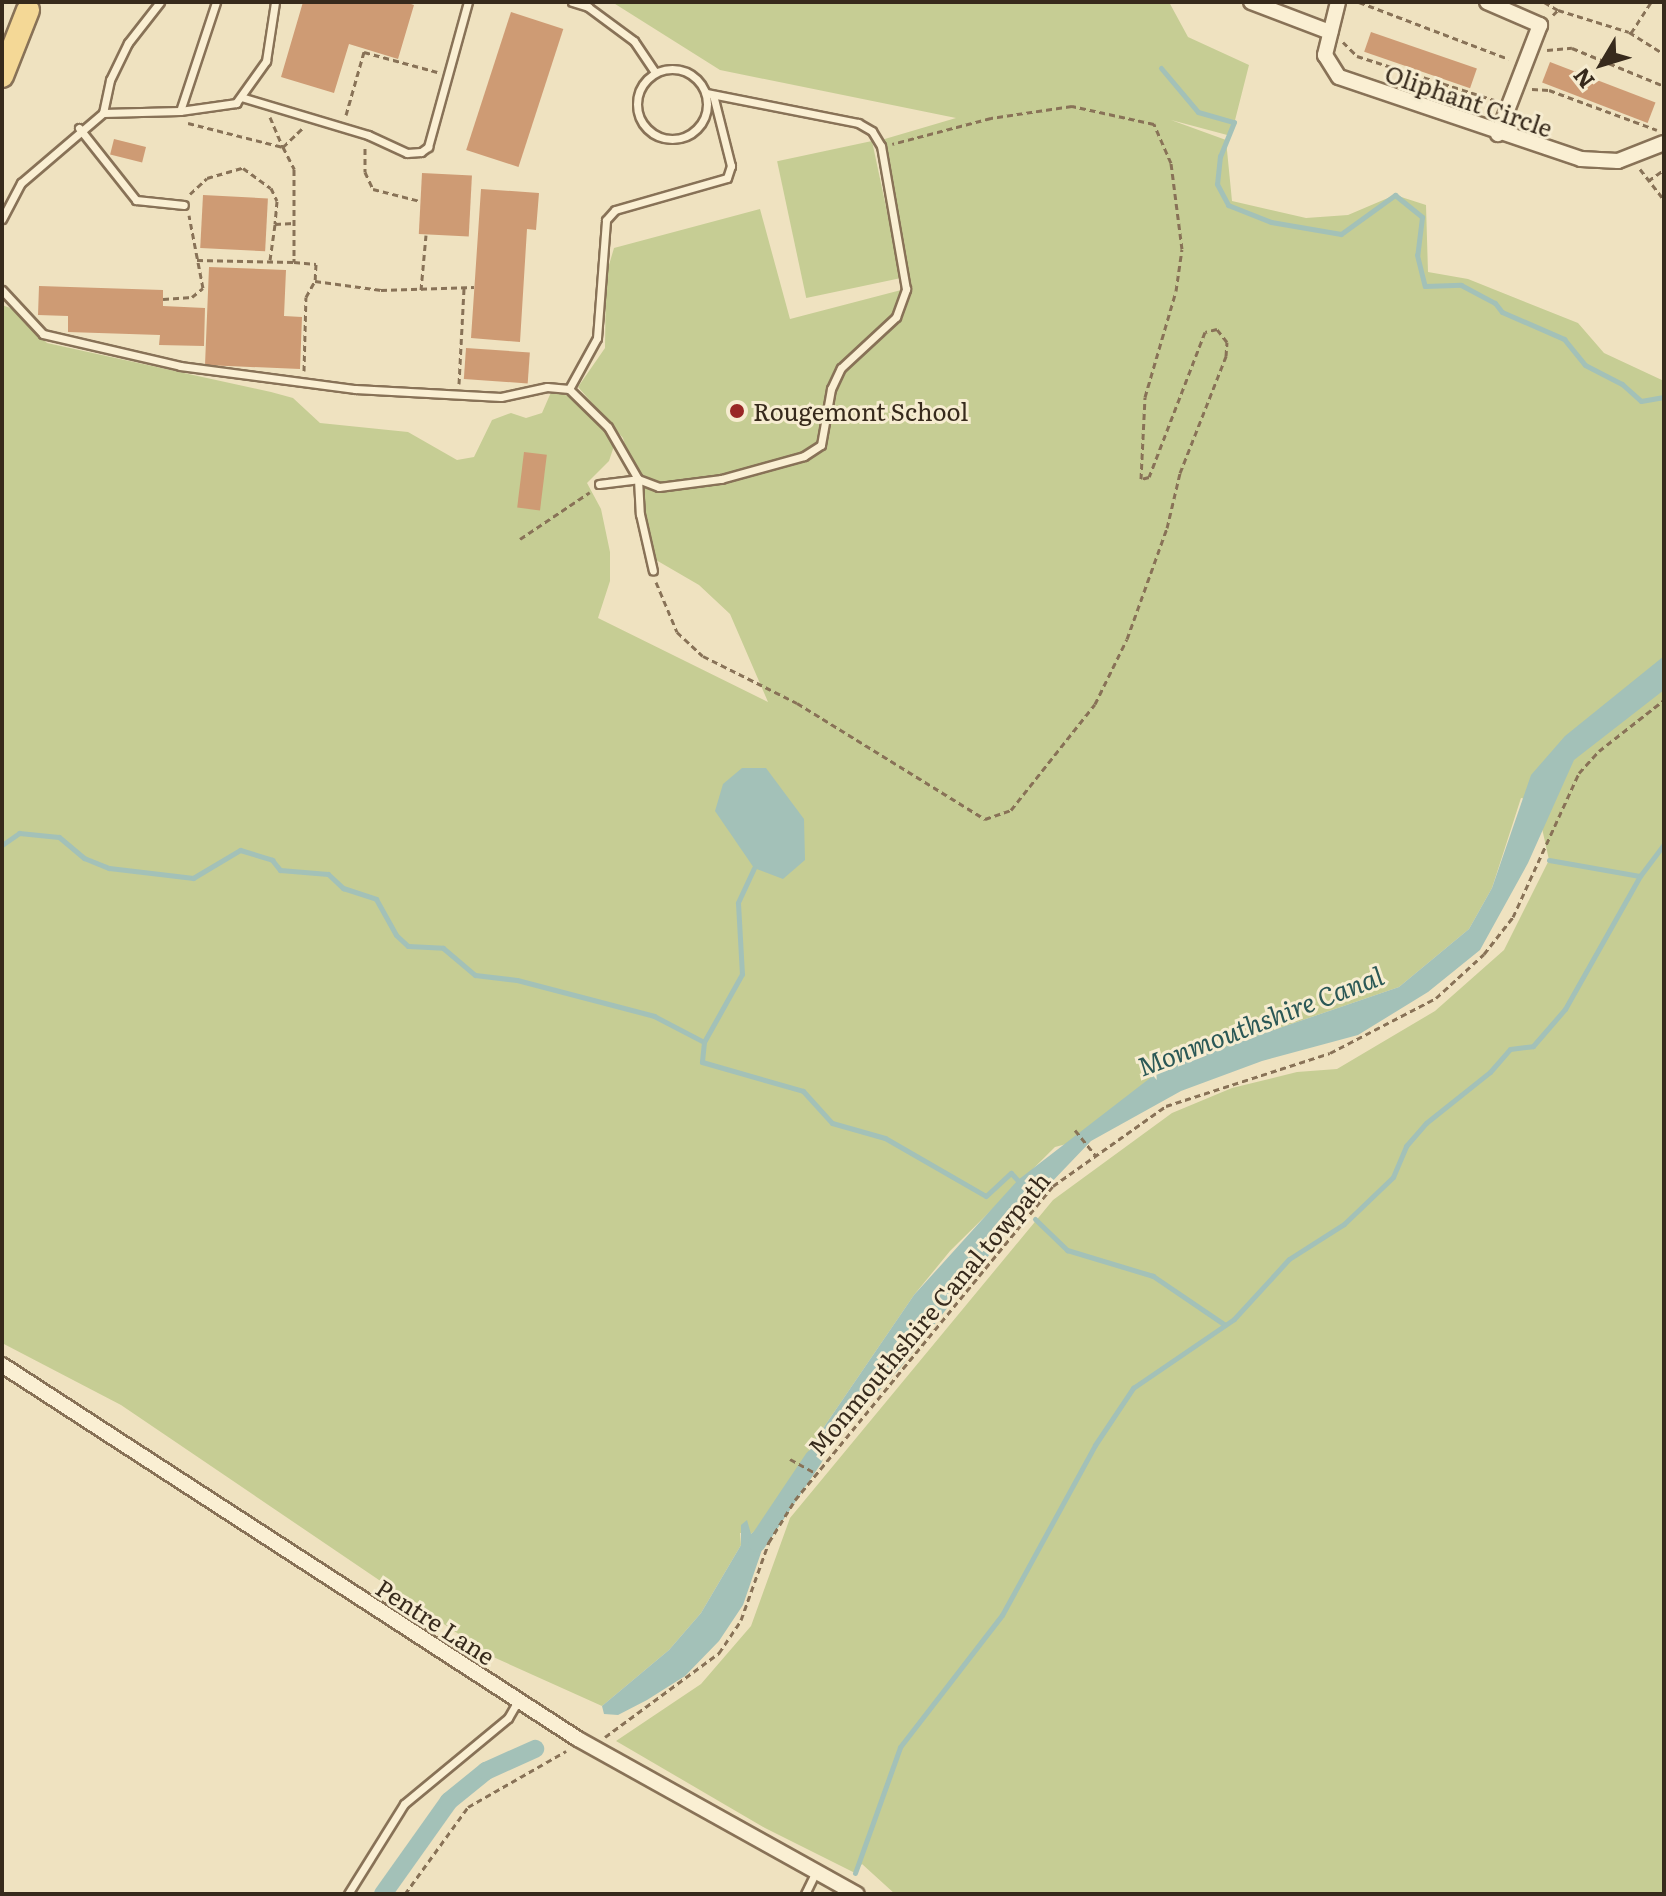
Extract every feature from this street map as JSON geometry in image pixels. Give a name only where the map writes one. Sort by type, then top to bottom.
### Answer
[{"type":"main road","points":[[2,27],[31,6]]},
{"type":"main road","points":[[2,76],[31,6]]},
{"type":"street","points":[[1251,2],[1331,28]]},
{"type":"street","name":"Oliphant Circle","points":[[1338,2],[1325,55],[1339,77],[1498,134],[1581,159],[1631,157],[1664,143]]},
{"type":"street","points":[[1487,2],[1540,25],[1528,66],[1498,134]]},
{"type":"street","name":"Pentre Lane","points":[[2,1365],[578,1739],[857,1894]]},
{"type":"lane","points":[[103,113],[110,80],[128,43],[160,2]]},
{"type":"lane","points":[[180,111],[216,2]]},
{"type":"lane","points":[[2,219],[21,183],[79,128],[103,113],[212,109],[241,97],[266,61],[275,2]]},
{"type":"lane","points":[[241,97],[368,135],[407,153],[421,152],[428,147],[468,2]]},
{"type":"lane","points":[[572,2],[588,7],[634,41],[655,72]]},
{"type":"lane","points":[[569,389],[597,338],[606,220],[615,210],[727,178],[731,166],[709,94],[685,71],[655,72],[645,80],[636,102],[639,118],[656,136],[668,139],[696,130],[707,108],[709,94]]},
{"type":"lane","points":[[599,484],[638,479],[659,487],[721,479],[804,456],[821,445],[831,389],[841,368],[896,317],[906,289],[881,146],[872,131],[858,123],[709,94]]},
{"type":"lane","points":[[79,128],[136,200],[184,205]]},
{"type":"lane","points":[[2,290],[43,334],[180,366],[304,385],[458,395],[501,397],[547,387],[569,389],[608,427],[638,479],[640,514],[653,571]]},
{"type":"lane","points":[[348,1894],[404,1804],[508,1718],[518,1701]]},
{"type":"lane","points":[[805,1894],[816,1871]]},
{"type":"path","points":[[1359,2],[1528,66]]},
{"type":"path","points":[[1544,2],[1558,10],[1631,34],[1664,54]]},
{"type":"path","points":[[1631,34],[1651,2]]},
{"type":"path","points":[[1540,25],[1558,10]]},
{"type":"path","points":[[1331,28],[1357,56],[1464,94],[1516,94],[1549,90],[1664,133]]},
{"type":"path","points":[[1533,51],[1572,48],[1664,86]]},
{"type":"path","points":[[342,127],[364,52],[447,74]]},
{"type":"path","points":[[270,106],[283,147],[294,169],[294,262]]},
{"type":"path","points":[[653,571],[677,632],[703,656],[797,703],[985,819],[1011,810],[1095,704],[1127,639],[1167,528],[1185,459],[1226,356],[1227,342],[1217,329],[1205,332],[1149,477],[1141,479],[1145,397],[1176,291],[1182,249],[1171,163],[1154,124],[1072,106],[991,118],[881,146]]},
{"type":"path","points":[[180,111],[200,130],[283,147]]},
{"type":"path","points":[[283,147],[314,118]]},
{"type":"path","points":[[368,135],[363,161],[373,189],[420,201]]},
{"type":"path","points":[[1631,157],[1664,200]]},
{"type":"path","points":[[163,299],[192,297],[203,288],[194,226],[184,205],[195,184],[243,168],[271,188],[277,201],[270,262]]},
{"type":"path","points":[[1648,181],[1664,170]]},
{"type":"path","points":[[275,224],[294,223]]},
{"type":"path","points":[[421,290],[426,235]]},
{"type":"path","points":[[197,260],[316,264],[315,281],[306,297],[304,385]]},
{"type":"path","points":[[315,281],[381,290],[474,287]]},
{"type":"path","points":[[458,395],[464,288]]},
{"type":"path","points":[[520,539],[599,484]]},
{"type":"path","name":"Monmouthshire Canal towpath","points":[[596,1749],[614,1726],[687,1680],[719,1653],[741,1620],[769,1542],[817,1474],[1053,1186],[1166,1106],[1246,1076],[1330,1053],[1436,998],[1484,954],[1513,917],[1579,773],[1599,751],[1664,700]]},
{"type":"path","points":[[1075,1130],[1095,1155]]},
{"type":"path","points":[[790,1459],[817,1474]]},
{"type":"path","points":[[405,1894],[468,1807],[560,1757],[578,1739]]},
{"type":"green space","points":[[612,2],[1169,2],[1188,37],[1249,65],[1231,136],[1171,120],[1226,140],[1232,201],[1306,218],[1348,215],[1395,195],[1426,205],[1428,272],[1468,279],[1578,323],[1604,353],[1664,381],[1664,1894],[895,1894],[862,1864],[855,1873],[765,1828],[616,1741],[701,1684],[751,1626],[790,1518],[1053,1200],[1172,1113],[1232,1088],[1297,1072],[1337,1069],[1435,1011],[1504,950],[1549,860],[1536,801],[1521,798],[1492,888],[1469,929],[1399,987],[1163,1068],[1070,1143],[1055,1147],[950,1251],[914,1295],[813,1443],[799,1478],[767,1521],[751,1534],[740,1533],[741,1545],[701,1613],[669,1650],[602,1706],[491,1656],[121,1405],[2,1343],[2,305],[13,309],[47,343],[293,398],[320,423],[408,432],[457,460],[474,457],[492,420],[511,413],[526,418],[542,413],[552,390],[573,398],[615,443],[609,461],[587,483],[601,509],[610,552],[610,581],[598,618],[768,702],[730,614],[699,585],[656,560],[623,438],[578,387],[605,348],[606,275],[614,248],[760,209],[790,319],[905,289],[878,141],[956,118],[720,70]]},
{"type":"green space","points":[[872,141],[901,278],[806,298],[777,161]]},
{"type":"water","points":[[1664,656],[1664,690],[1574,760],[1528,863],[1480,950],[1428,992],[1358,1035],[1262,1061],[1181,1091],[1091,1141],[1023,1212],[900,1368],[799,1478],[813,1443],[914,1295],[1018,1180],[1163,1068],[1399,987],[1469,929],[1492,888],[1531,775],[1565,736]]},
{"type":"water","points":[[742,768],[766,768],[804,819],[805,860],[783,879],[754,868],[715,811],[723,784]]},
{"type":"water","points":[[747,1520],[751,1534],[767,1521],[765,1541],[743,1605],[719,1641],[685,1676],[618,1715],[604,1714],[602,1706],[669,1650],[701,1613],[741,1545],[741,1525]]},
{"type":"building","points":[[303,2],[405,2],[414,5],[398,59],[349,44],[334,93],[281,77]]},
{"type":"building","points":[[511,12],[563,29],[519,167],[466,150]]},
{"type":"building","points":[[1371,32],[1477,68],[1470,88],[1364,52]]},
{"type":"building","points":[[1550,62],[1655,102],[1648,123],[1542,83]]},
{"type":"building","points":[[114,139],[146,147],[142,163],[110,155]]},
{"type":"building","points":[[422,173],[472,176],[469,237],[419,234]]},
{"type":"building","points":[[481,189],[539,193],[536,230],[527,229],[520,342],[471,338]]},
{"type":"building","points":[[203,195],[268,198],[265,251],[200,248]]},
{"type":"building","points":[[209,267],[286,270],[284,316],[302,317],[300,369],[205,365]]},
{"type":"building","points":[[39,286],[163,290],[163,306],[205,308],[204,346],[159,345],[160,335],[68,332],[68,316],[38,315]]},
{"type":"building","points":[[466,348],[530,352],[528,383],[464,379]]},
{"type":"building","points":[[524,452],[547,455],[540,510],[517,508]]},
{"type":"waterway","points":[[1161,68],[1198,112],[1234,122],[1220,156],[1217,184],[1228,205],[1271,222],[1341,234],[1395,195],[1422,217],[1417,255],[1425,286],[1461,285],[1495,303],[1502,312],[1564,339],[1585,365],[1622,384],[1641,401],[1664,397]]},
{"type":"waterway","points":[[2,845],[19,833],[59,837],[84,858],[109,868],[193,878],[240,850],[272,860],[280,870],[328,874],[343,888],[376,899],[396,935],[408,946],[443,948],[475,975],[517,980],[654,1016],[704,1042]]},
{"type":"waterway","points":[[855,1873],[900,1747],[1002,1615],[1095,1445],[1133,1388],[1234,1319],[1289,1259],[1344,1224],[1393,1177],[1406,1146],[1426,1123],[1490,1072],[1510,1049],[1533,1046],[1565,1009],[1640,876],[1664,844]]},
{"type":"waterway","points":[[1549,860],[1640,876]]},
{"type":"waterway","points":[[754,868],[738,903],[742,974],[704,1042],[702,1062],[803,1091],[832,1123],[885,1138],[986,1196],[1011,1173],[1022,1185]]},
{"type":"waterway","points":[[1035,1219],[1067,1250],[1153,1276],[1225,1325]]},
{"type":"waterway","name":"Monmouthshire Canal","points":[[757,1543],[814,1458]]},
{"type":"waterway","name":"Monmouthshire Canal","points":[[383,1894],[449,1801],[486,1771],[535,1749]]},
{"type":"place","name":"Rougemont School","points":[[737,411]]}]
